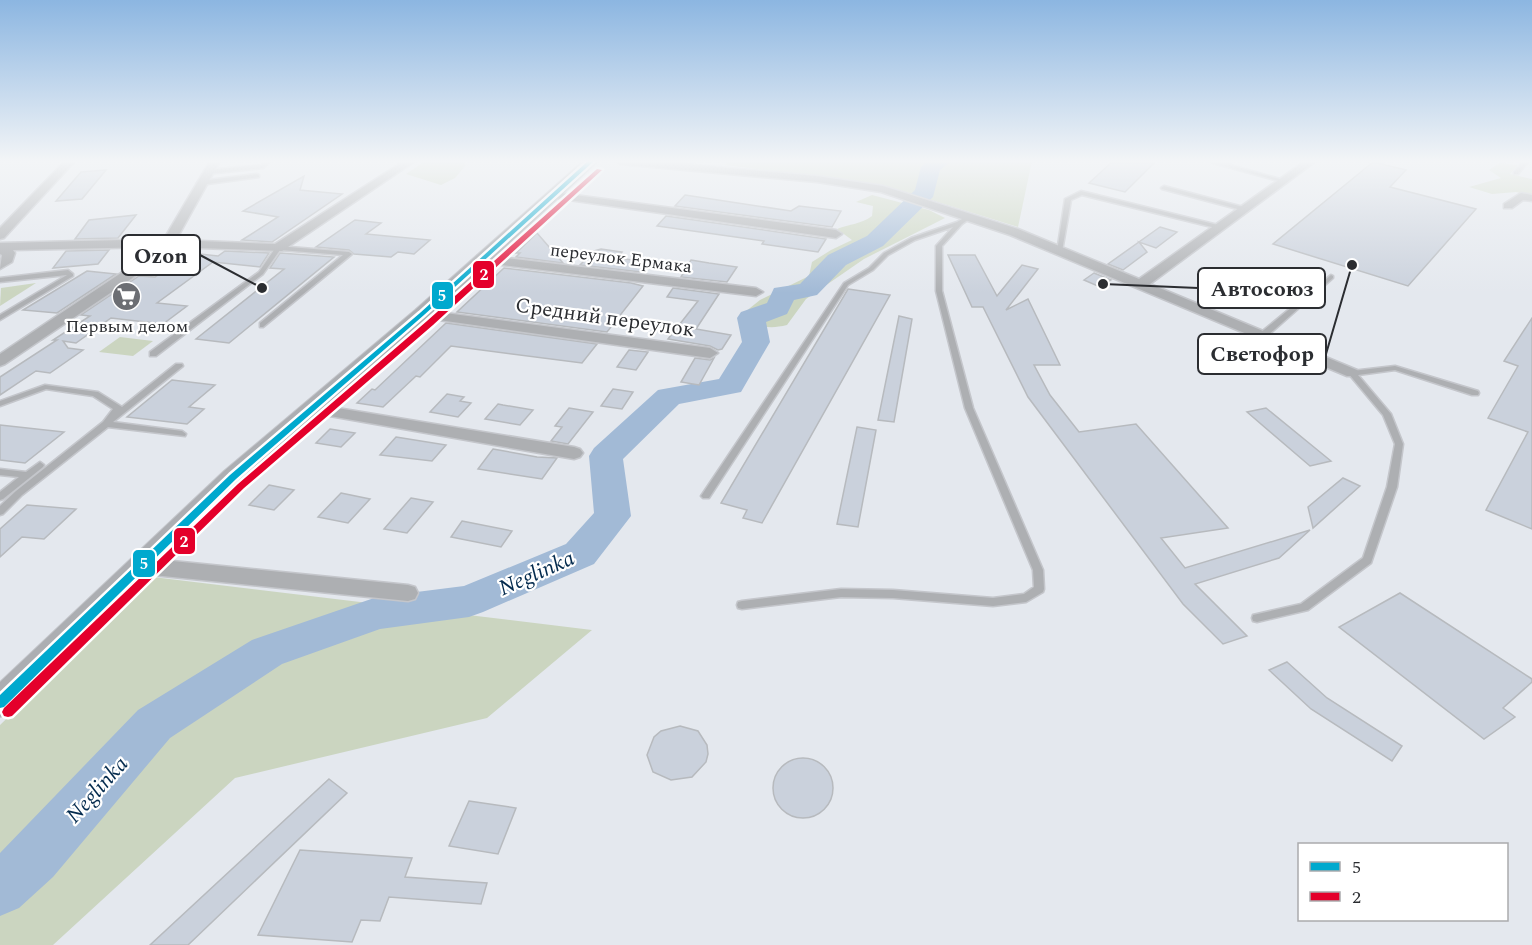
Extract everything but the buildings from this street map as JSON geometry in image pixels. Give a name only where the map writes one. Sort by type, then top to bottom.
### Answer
[{"type":"main road","points":[[0,703],[233,477],[422,314],[541,205]]},
{"type":"street","points":[[0,236],[29,205]]},
{"type":"street","points":[[0,361],[69,316],[168,243],[191,205]]},
{"type":"street","points":[[0,248],[168,243],[278,248],[343,205]]},
{"type":"street","points":[[626,205],[836,234]]},
{"type":"street","points":[[929,205],[1014,232],[1352,373]]},
{"type":"street","points":[[1140,285],[1249,205]]},
{"type":"street","points":[[119,243],[138,253],[139,265]]},
{"type":"street","points":[[0,248],[9,253],[7,259],[0,265]]},
{"type":"street","name":"переулок Ермака","points":[[482,259],[756,292]]},
{"type":"street","name":"Средний переулок","points":[[422,314],[710,353]]},
{"type":"street","points":[[313,409],[574,453]]},
{"type":"street","points":[[143,566],[408,593]]},
{"type":"lane","points":[[1059,251],[1067,205]]},
{"type":"lane","points":[[1132,205],[1220,227]]},
{"type":"lane","points":[[1233,205],[1245,208]]},
{"type":"lane","points":[[706,496],[846,284],[871,269],[886,254],[961,217]]},
{"type":"lane","points":[[742,605],[841,593],[893,594],[993,602],[1026,598],[1039,589],[1038,570],[969,408],[939,291],[939,246],[961,217]]},
{"type":"lane","points":[[153,354],[261,273],[278,248],[349,254],[263,325]]},
{"type":"lane","points":[[0,280],[68,272],[71,275],[0,318]]},
{"type":"lane","points":[[1262,336],[1331,276]]},
{"type":"lane","points":[[0,512],[179,366]]},
{"type":"lane","points":[[1352,373],[1395,368],[1475,393]]},
{"type":"lane","points":[[1257,618],[1304,608],[1367,560],[1392,487],[1399,444],[1387,414],[1352,373]]},
{"type":"lane","points":[[0,404],[45,387],[95,394],[118,408],[106,424]]},
{"type":"lane","points":[[106,424],[182,434]]},
{"type":"lane","points":[[3,494],[40,465]]},
{"type":"lane","points":[[0,472],[27,475]]},
{"type":"lane","points":[[3,494],[24,493]]},
{"type":"green space","points":[[869,205],[910,205],[929,210],[945,218],[864,259],[806,299],[787,325],[763,326],[740,316],[760,300],[809,276],[812,262],[852,240],[837,229],[868,219],[872,216],[873,206]]},
{"type":"green space","points":[[948,205],[1023,205],[1018,227]]},
{"type":"green space","points":[[36,283],[0,306],[1,288]]},
{"type":"green space","points":[[120,337],[153,341],[133,356],[99,352]]},
{"type":"green space","points":[[153,577],[592,630],[487,718],[235,778],[53,945],[0,945],[0,725]]},
{"type":"waterway","name":"Neglinka","points":[[0,889],[34,858],[154,724],[267,652],[377,613],[469,601],[580,554],[613,516],[606,456],[669,397],[730,386],[756,342],[751,318],[778,308],[783,294],[808,290],[837,260],[875,241],[912,205]]},
{"type":"transit line","name":"5","points":[[0,703],[233,477],[422,314],[542,205]]},
{"type":"transit line","name":"2","points":[[8,712],[241,486],[430,323],[560,205]]},
{"type":"place","name":"Светофор","points":[[1352,265]]},
{"type":"place","name":"Автосоюз","points":[[1103,284]]},
{"type":"place","name":"Ozon","points":[[262,288]]},
{"type":"place","name":"Первым делом","points":[[127,297]]}]
